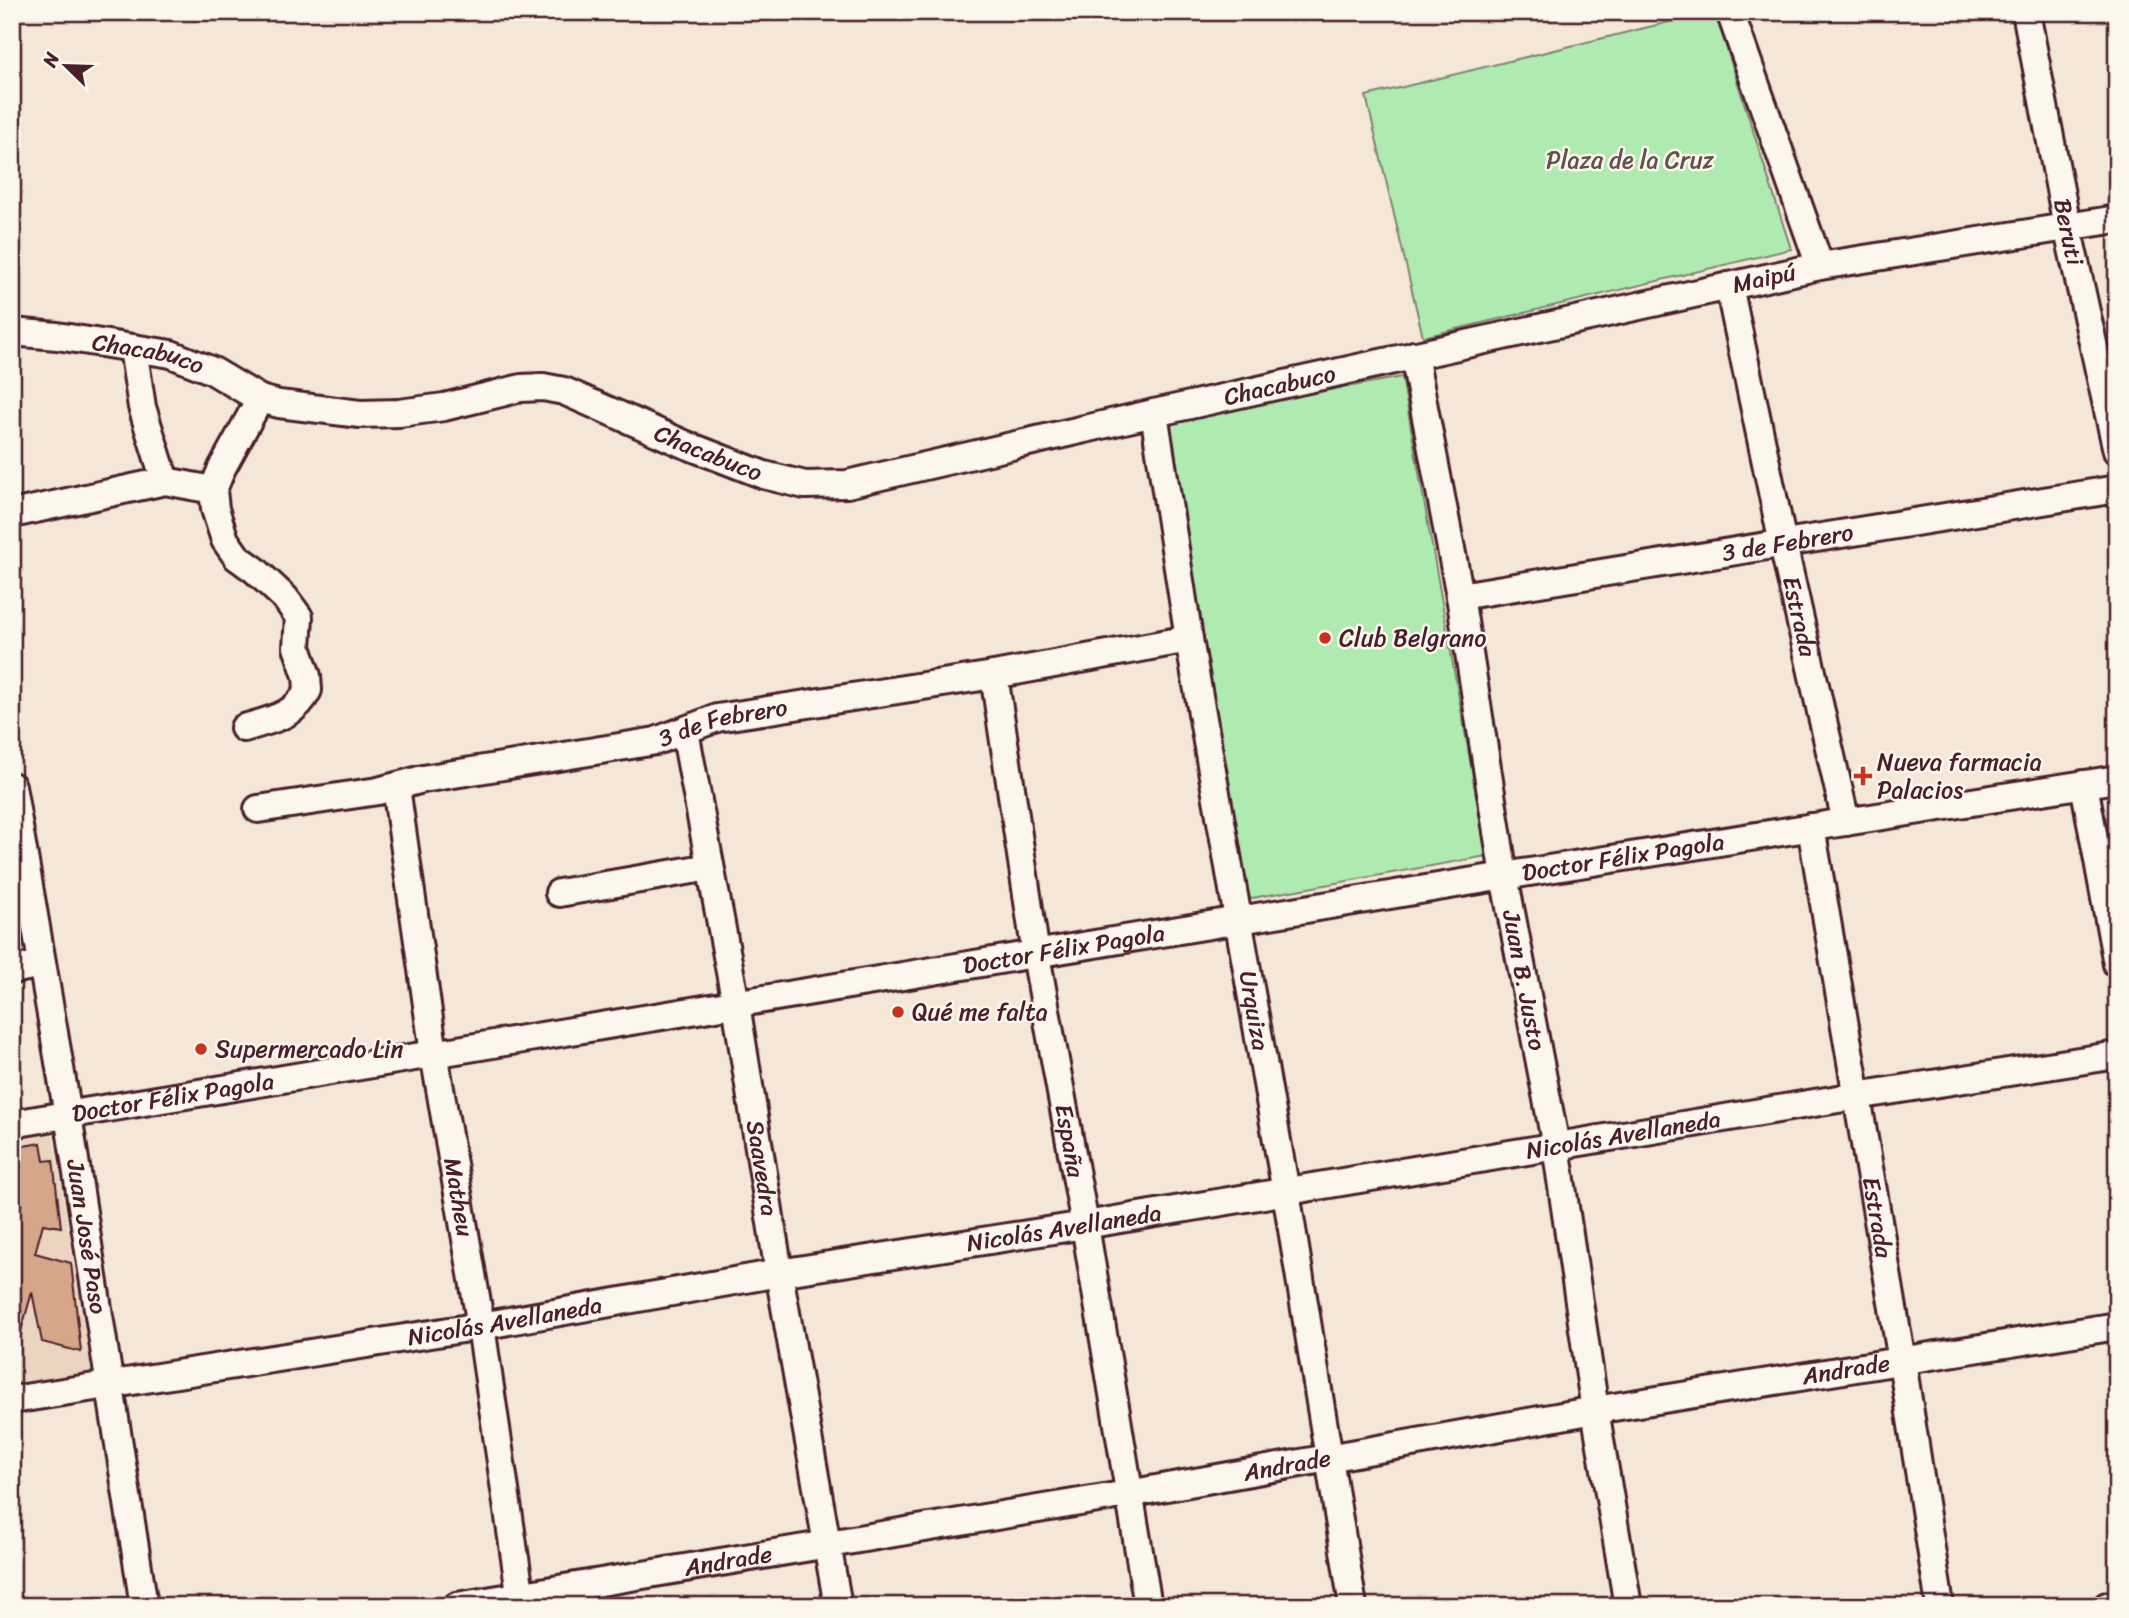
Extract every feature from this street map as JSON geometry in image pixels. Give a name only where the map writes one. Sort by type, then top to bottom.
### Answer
[{"type":"street","points":[[1730,12],[1820,266]]},
{"type":"street","name":"Beruti","points":[[2026,12],[2067,226],[2117,451]]},
{"type":"street","name":"Maipú","points":[[1414,355],[1820,266],[2117,219]]},
{"type":"street","name":"Estrada","points":[[1729,286],[1783,544],[1846,822]]},
{"type":"street","name":"Chacabuco","points":[[12,332],[57,336],[171,354],[193,361],[260,399],[279,404],[360,414],[399,413],[444,407],[521,388],[542,387],[564,391],[684,444],[764,475],[805,485],[847,484],[1414,355]]},
{"type":"street","points":[[134,348],[142,407],[165,481]]},
{"type":"street","name":"Juan B. Justo","points":[[1414,355],[1460,596],[1504,876],[1556,1146],[1595,1410],[1628,1606]]},
{"type":"street","points":[[244,728],[294,710],[308,690],[307,676],[297,648],[299,617],[285,598],[256,570],[237,557],[225,540],[215,509],[213,491],[222,468],[260,399]]},
{"type":"street","name":"Urquiza","points":[[1154,413],[1189,639],[1286,1192],[1353,1606]]},
{"type":"street","points":[[12,514],[165,481],[213,491]]},
{"type":"street","name":"3 de Febrero","points":[[1460,596],[2117,489]]},
{"type":"street","name":"3 de Febrero","points":[[258,809],[656,741],[717,719],[994,675],[1189,639]]},
{"type":"street","name":"España","points":[[994,675],[1036,955],[1085,1225],[1148,1606]]},
{"type":"street","name":"Saavedra","points":[[685,731],[736,1004],[779,1273],[838,1606]]},
{"type":"street","name":"Doctor Félix Pagola","points":[[12,1124],[1504,876],[2117,779]]},
{"type":"street","points":[[2084,784],[2117,964]]},
{"type":"street","name":"Juan José Paso","points":[[12,786],[17,836],[68,1115],[144,1606]]},
{"type":"street","name":"Matheu","points":[[396,786],[434,1054],[481,1326],[521,1601]]},
{"type":"street","name":"Estrada","points":[[1811,827],[1902,1361],[1940,1606]]},
{"type":"street","points":[[559,892],[710,867]]},
{"type":"street","points":[[12,970],[42,964]]},
{"type":"street","name":"Nicolás Avellaneda","points":[[12,1400],[481,1326],[779,1273],[2117,1055]]},
{"type":"street","name":"Andrade","points":[[457,1606],[521,1601],[828,1543],[1128,1494],[1595,1410],[2117,1326]]},
{"type":"street","points":[[2107,1606],[2117,1604]]},
{"type":"shaded area","points":[[52,1128],[91,1371],[12,1386],[12,1134]]},
{"type":"green space","name":"Plaza de la Cruz","points":[[1715,12],[1791,249],[1423,337],[1366,96]]},
{"type":"green space","name":"Club Belgrano","points":[[1402,377],[1487,856],[1247,899],[1163,420]]},
{"type":"building","points":[[41,1143],[44,1161],[53,1160],[61,1227],[43,1224],[35,1253],[71,1263],[81,1352],[42,1342],[32,1292],[17,1346],[12,1346],[12,1148]]},
{"type":"place","name":"Club Belgrano","points":[[1325,638]]},
{"type":"place","name":"Nueva farmacia Palacios","points":[[1863,776]]},
{"type":"place","name":"Qué me falta","points":[[898,1012]]},
{"type":"place","name":"Supermercado Lin","points":[[201,1049]]}]
